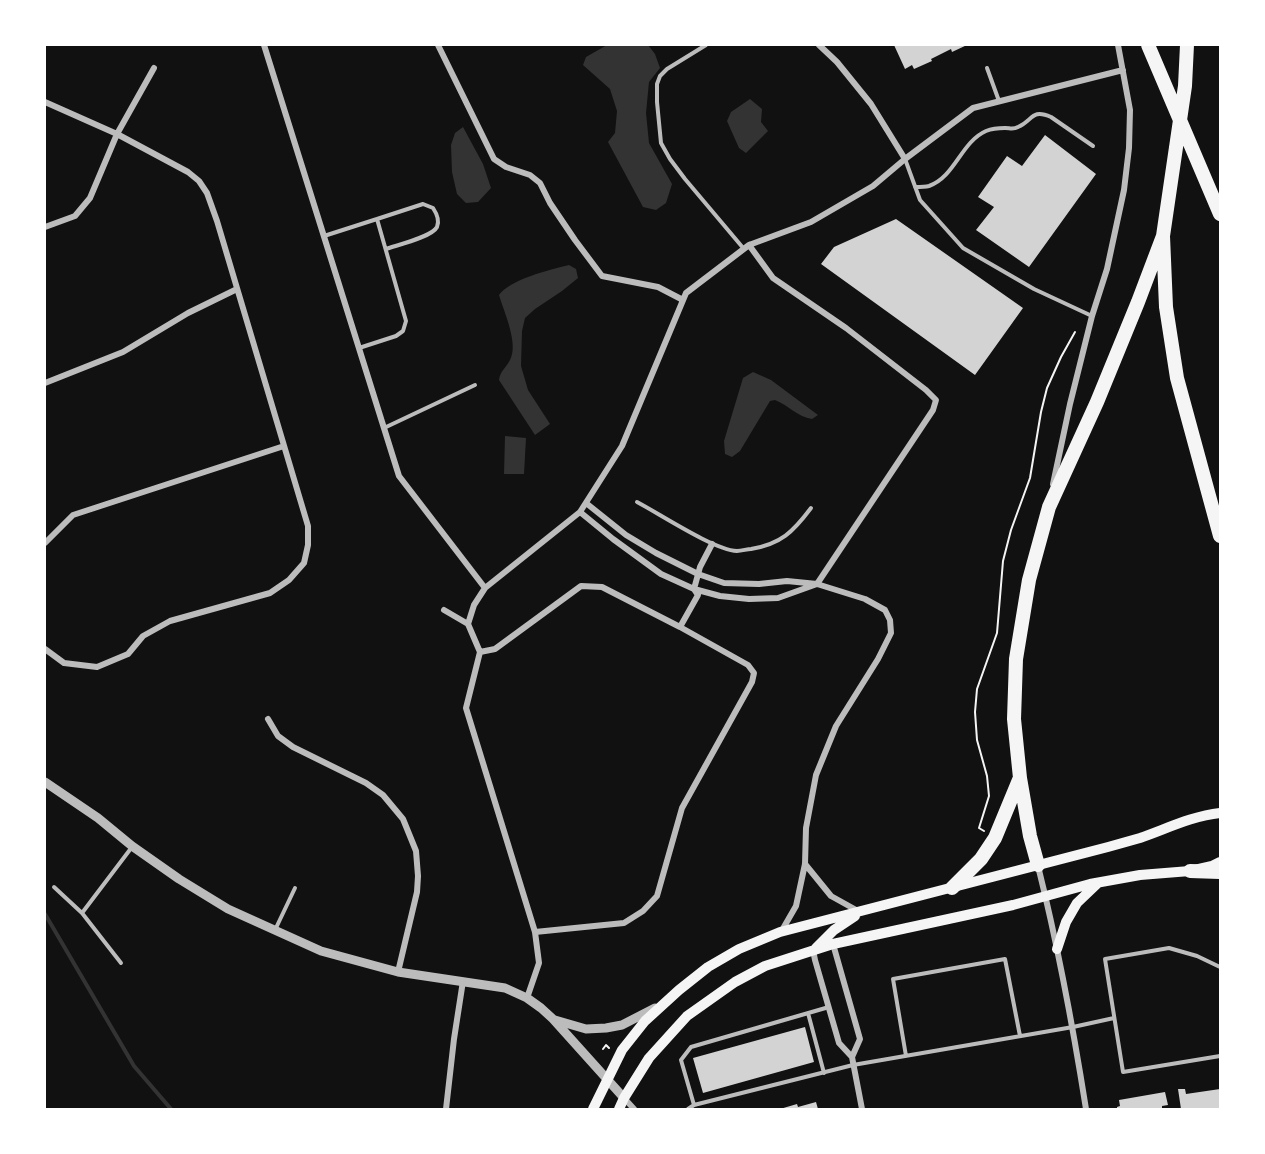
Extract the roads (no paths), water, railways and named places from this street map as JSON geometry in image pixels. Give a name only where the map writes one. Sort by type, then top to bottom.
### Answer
[{"type":"highway","points":[[1148,45],[1220,214]]},
{"type":"highway","points":[[1187,45],[1178,143],[1163,236],[1166,307],[1177,378],[1220,536]]},
{"type":"highway","points":[[1038,865],[1030,836],[1020,778],[1014,719],[1016,659],[1029,580],[1049,507],[1097,402],[1163,236]]},
{"type":"highway","points":[[952,888],[981,859],[995,838],[1020,778]]},
{"type":"highway","points":[[1190,871],[1220,872]]},
{"type":"main road","points":[[593,1109],[622,1050],[645,1022],[679,990],[708,968],[739,949],[780,932],[1129,841],[1173,825],[1220,813]]},
{"type":"main road","points":[[619,1109],[649,1058],[687,1016],[735,982],[765,966],[833,944],[1046,897],[1098,882],[1140,875],[1190,871],[1220,862]]},
{"type":"main road","points":[[1057,949],[1066,922],[1077,903],[1098,882]]},
{"type":"main road","points":[[813,950],[834,930],[860,912]]},
{"type":"street","points":[[264,45],[399,476],[484,588]]},
{"type":"street","points":[[438,45],[494,159],[506,167],[530,175],[540,183],[562,221],[602,276],[657,287],[683,300]]},
{"type":"street","points":[[819,45],[837,62],[871,104],[905,159]]},
{"type":"street","points":[[1049,507],[1070,404],[1092,316],[1107,269],[1124,190],[1129,148],[1130,110],[1118,45]]},
{"type":"street","points":[[45,227],[75,216],[90,198],[117,134],[154,68]]},
{"type":"street","points":[[468,624],[474,605],[484,588],[580,512],[586,503],[622,446],[686,293],[746,247],[811,222],[873,186],[973,108],[1123,70]]},
{"type":"street","points":[[45,102],[117,134],[188,172],[199,181],[207,193],[308,526],[308,545],[304,563],[289,580],[270,593],[170,621],[143,636],[128,654],[97,667],[64,663],[45,649]]},
{"type":"street","points":[[580,512],[661,574],[694,589],[720,596],[749,599],[778,598],[817,584],[933,410],[936,400],[926,390],[846,328],[773,278],[746,247]]},
{"type":"street","points":[[45,383],[123,352],[188,313],[237,289]]},
{"type":"street","points":[[45,543],[73,515],[284,446]]},
{"type":"street","points":[[586,503],[626,535],[698,574],[724,583],[759,584],[787,581],[817,584],[865,599],[885,610],[890,620],[891,633],[878,659],[836,726],[816,776],[806,828],[805,864],[796,906],[780,932]]},
{"type":"street","points":[[680,627],[698,595],[694,589],[698,574],[712,544]]},
{"type":"street","points":[[480,651],[495,650],[581,586],[602,587],[748,665],[754,674],[752,682],[682,808],[657,896],[643,911],[624,923],[535,932]]},
{"type":"street","points":[[444,610],[468,624],[480,651],[466,708],[535,932],[539,963],[527,998]]},
{"type":"street","points":[[268,719],[278,736],[293,747],[366,783],[382,795],[403,819],[416,851],[418,876],[417,892],[399,972]]},
{"type":"street","points":[[45,782],[180,879],[228,909],[275,931],[321,951],[399,972],[505,988],[527,998],[553,1019],[634,1109]]},
{"type":"street","points":[[805,864],[831,896],[860,912]]},
{"type":"street","points":[[1038,865],[1073,1027],[1086,1109]]},
{"type":"street","points":[[833,944],[860,1039],[852,1057],[862,1109]]},
{"type":"street","points":[[813,950],[839,1043],[852,1057]]},
{"type":"street","points":[[446,1109],[463,981]]},
{"type":"street","points":[[553,1019],[585,1029],[622,1026],[666,1002]]},
{"type":"lane","points":[[706,45],[667,69],[660,76],[657,84],[657,102],[661,143],[685,179],[746,247]]},
{"type":"lane","points":[[987,68],[999,102]]},
{"type":"lane","points":[[915,188],[929,186],[941,179],[971,142],[986,132],[1020,127],[1030,117],[1037,114],[1050,117],[1093,146]]},
{"type":"lane","points":[[905,159],[920,200],[963,248],[1034,289],[1092,316]]},
{"type":"lane","points":[[324,236],[423,204],[434,208],[438,218],[436,228],[430,233],[386,249]]},
{"type":"lane","points":[[359,348],[396,336],[403,331],[406,321],[377,219]]},
{"type":"lane","points":[[384,428],[475,385]]},
{"type":"lane","points":[[637,502],[712,544],[736,551],[765,546],[784,538],[810,508]]},
{"type":"lane","points":[[82,913],[132,846]]},
{"type":"lane","points":[[54,887],[82,913],[121,963]]},
{"type":"lane","points":[[275,931],[296,888]]},
{"type":"lane","points":[[1220,967],[1197,956],[1169,948],[1105,959],[1123,1072],[1220,1056]]},
{"type":"lane","points":[[906,1056],[893,979],[1005,959],[1020,1036]]},
{"type":"lane","points":[[694,1105],[681,1060],[692,1047],[829,1007]]},
{"type":"lane","points":[[808,1013],[824,1072]]},
{"type":"lane","points":[[688,1109],[694,1105],[853,1065],[1114,1018]]},
{"type":"waterway","points":[[45,914],[134,1066],[171,1109]]}]
